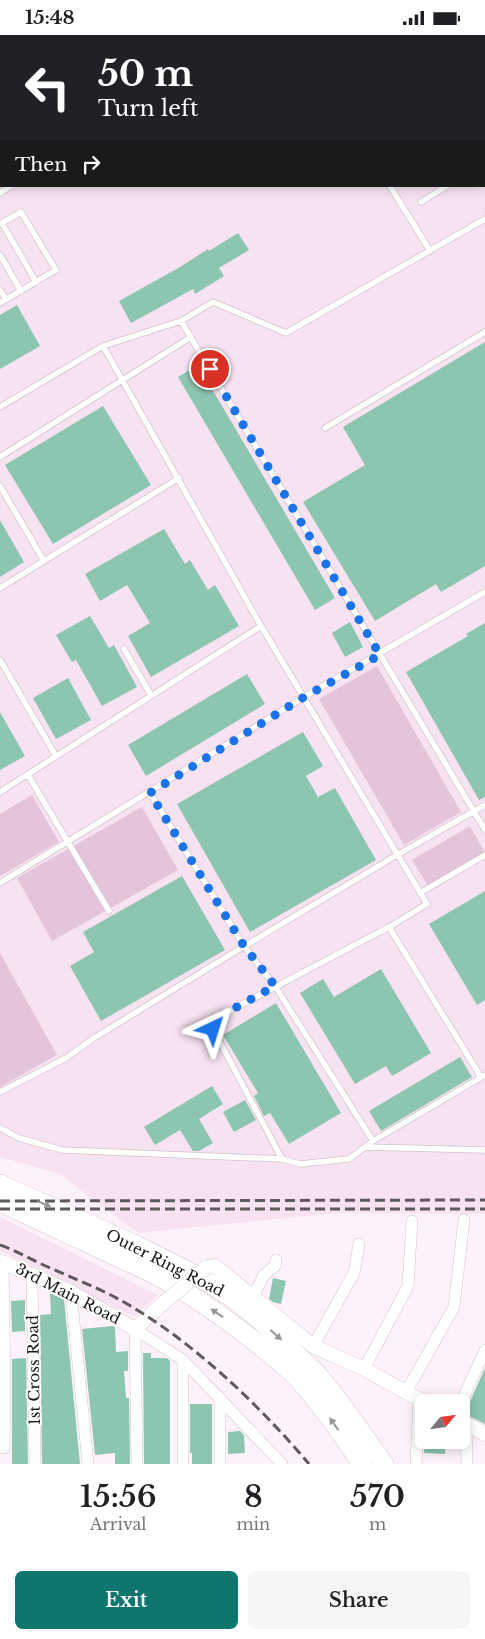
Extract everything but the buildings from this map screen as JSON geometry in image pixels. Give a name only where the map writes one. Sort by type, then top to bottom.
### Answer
[{"type":"highway","name":"Outer Ring Road","points":[[0,1184],[138,1246],[205,1280],[234,1299],[260,1320],[316,1373],[339,1401],[384,1464]]},
{"type":"highway","name":"Outer Ring Road","points":[[0,1202],[165,1280],[231,1322],[297,1378],[326,1412],[362,1464]]},
{"type":"street","points":[[406,1392],[454,1307],[464,1220]]},
{"type":"street","points":[[364,1369],[408,1286],[412,1221]]},
{"type":"street","points":[[313,1346],[354,1273],[359,1244]]},
{"type":"street","points":[[253,1297],[264,1275],[275,1266],[276,1260]]},
{"type":"street","points":[[0,1447],[4,1447],[1,1262]]},
{"type":"street","name":"3rd Main Road","points":[[1,1262],[71,1293],[135,1329]]},
{"type":"street","points":[[137,1464],[135,1329],[207,1267],[215,1267],[313,1346],[364,1369],[415,1397]]},
{"type":"street","name":"1st Cross Road","points":[[32,1275],[35,1464]]},
{"type":"street","points":[[71,1293],[88,1464]]},
{"type":"street","points":[[135,1329],[183,1360],[278,1462]]},
{"type":"street","points":[[465,1394],[485,1350]]},
{"type":"street","points":[[183,1360],[183,1464]]},
{"type":"street","points":[[220,1399],[220,1464]]},
{"type":"street","points":[[470,1426],[485,1434]]},
{"type":"street","points":[[416,1464],[418,1449]]},
{"type":"street","points":[[466,1449],[468,1464]]},
{"type":"lane","points":[[391,187],[430,251]]},
{"type":"lane","points":[[420,202],[445,187]]},
{"type":"lane","points":[[0,289],[3,301],[21,291],[36,282],[56,270],[21,212],[1,224],[36,282]]},
{"type":"lane","points":[[0,407],[103,345],[181,321],[213,302],[286,333],[485,219]]},
{"type":"lane","points":[[0,255],[21,291]]},
{"type":"lane","points":[[181,321],[485,830]]},
{"type":"lane","points":[[325,428],[485,332]]},
{"type":"lane","points":[[0,457],[191,337]]},
{"type":"lane","points":[[103,345],[261,625],[396,855],[427,904],[388,927],[224,1014],[215,1022],[213,1029],[282,1159]]},
{"type":"lane","points":[[0,588],[179,478]]},
{"type":"lane","points":[[0,486],[44,561]]},
{"type":"lane","points":[[0,883],[150,793],[304,697],[485,593]]},
{"type":"lane","points":[[0,792],[261,625]]},
{"type":"lane","points":[[124,649],[151,695]]},
{"type":"lane","points":[[0,660],[56,756]]},
{"type":"lane","points":[[28,775],[109,911]]},
{"type":"lane","points":[[150,793],[244,946],[275,986],[373,1141]]},
{"type":"lane","points":[[0,1092],[66,1058],[94,1038],[244,946],[396,855],[485,805]]},
{"type":"lane","points":[[420,893],[485,855]]},
{"type":"lane","points":[[0,1128],[19,1138],[62,1150],[282,1159],[300,1164],[349,1159],[373,1141],[483,1076],[388,927]]},
{"type":"lane","points":[[364,1147],[485,1150]]},
{"type":"shaded area","points":[[0,187],[485,187],[485,1214],[336,1213],[138,1233],[58,1173],[0,1157]]},
{"type":"shaded area","points":[[377,666],[461,812],[404,845],[319,699]]},
{"type":"shaded area","points":[[32,795],[59,842],[0,876],[0,814]]},
{"type":"shaded area","points":[[142,807],[178,870],[52,941],[17,878]]},
{"type":"shaded area","points":[[470,826],[485,853],[428,886],[412,860]]},
{"type":"shaded area","points":[[0,953],[57,1055],[0,1087]]},
{"type":"shaded area","points":[[0,1217],[158,1295],[134,1317],[0,1251]]},
{"type":"railway","points":[[0,1201],[485,1200]]},
{"type":"railway","points":[[0,1209],[485,1209]]},
{"type":"railway","points":[[0,1245],[107,1293],[163,1327],[190,1347],[241,1392],[309,1464]]},
{"type":"route","points":[[210,369],[380,655],[304,697],[150,793],[244,946],[275,986],[224,1014],[215,1022],[213,1029]]}]
